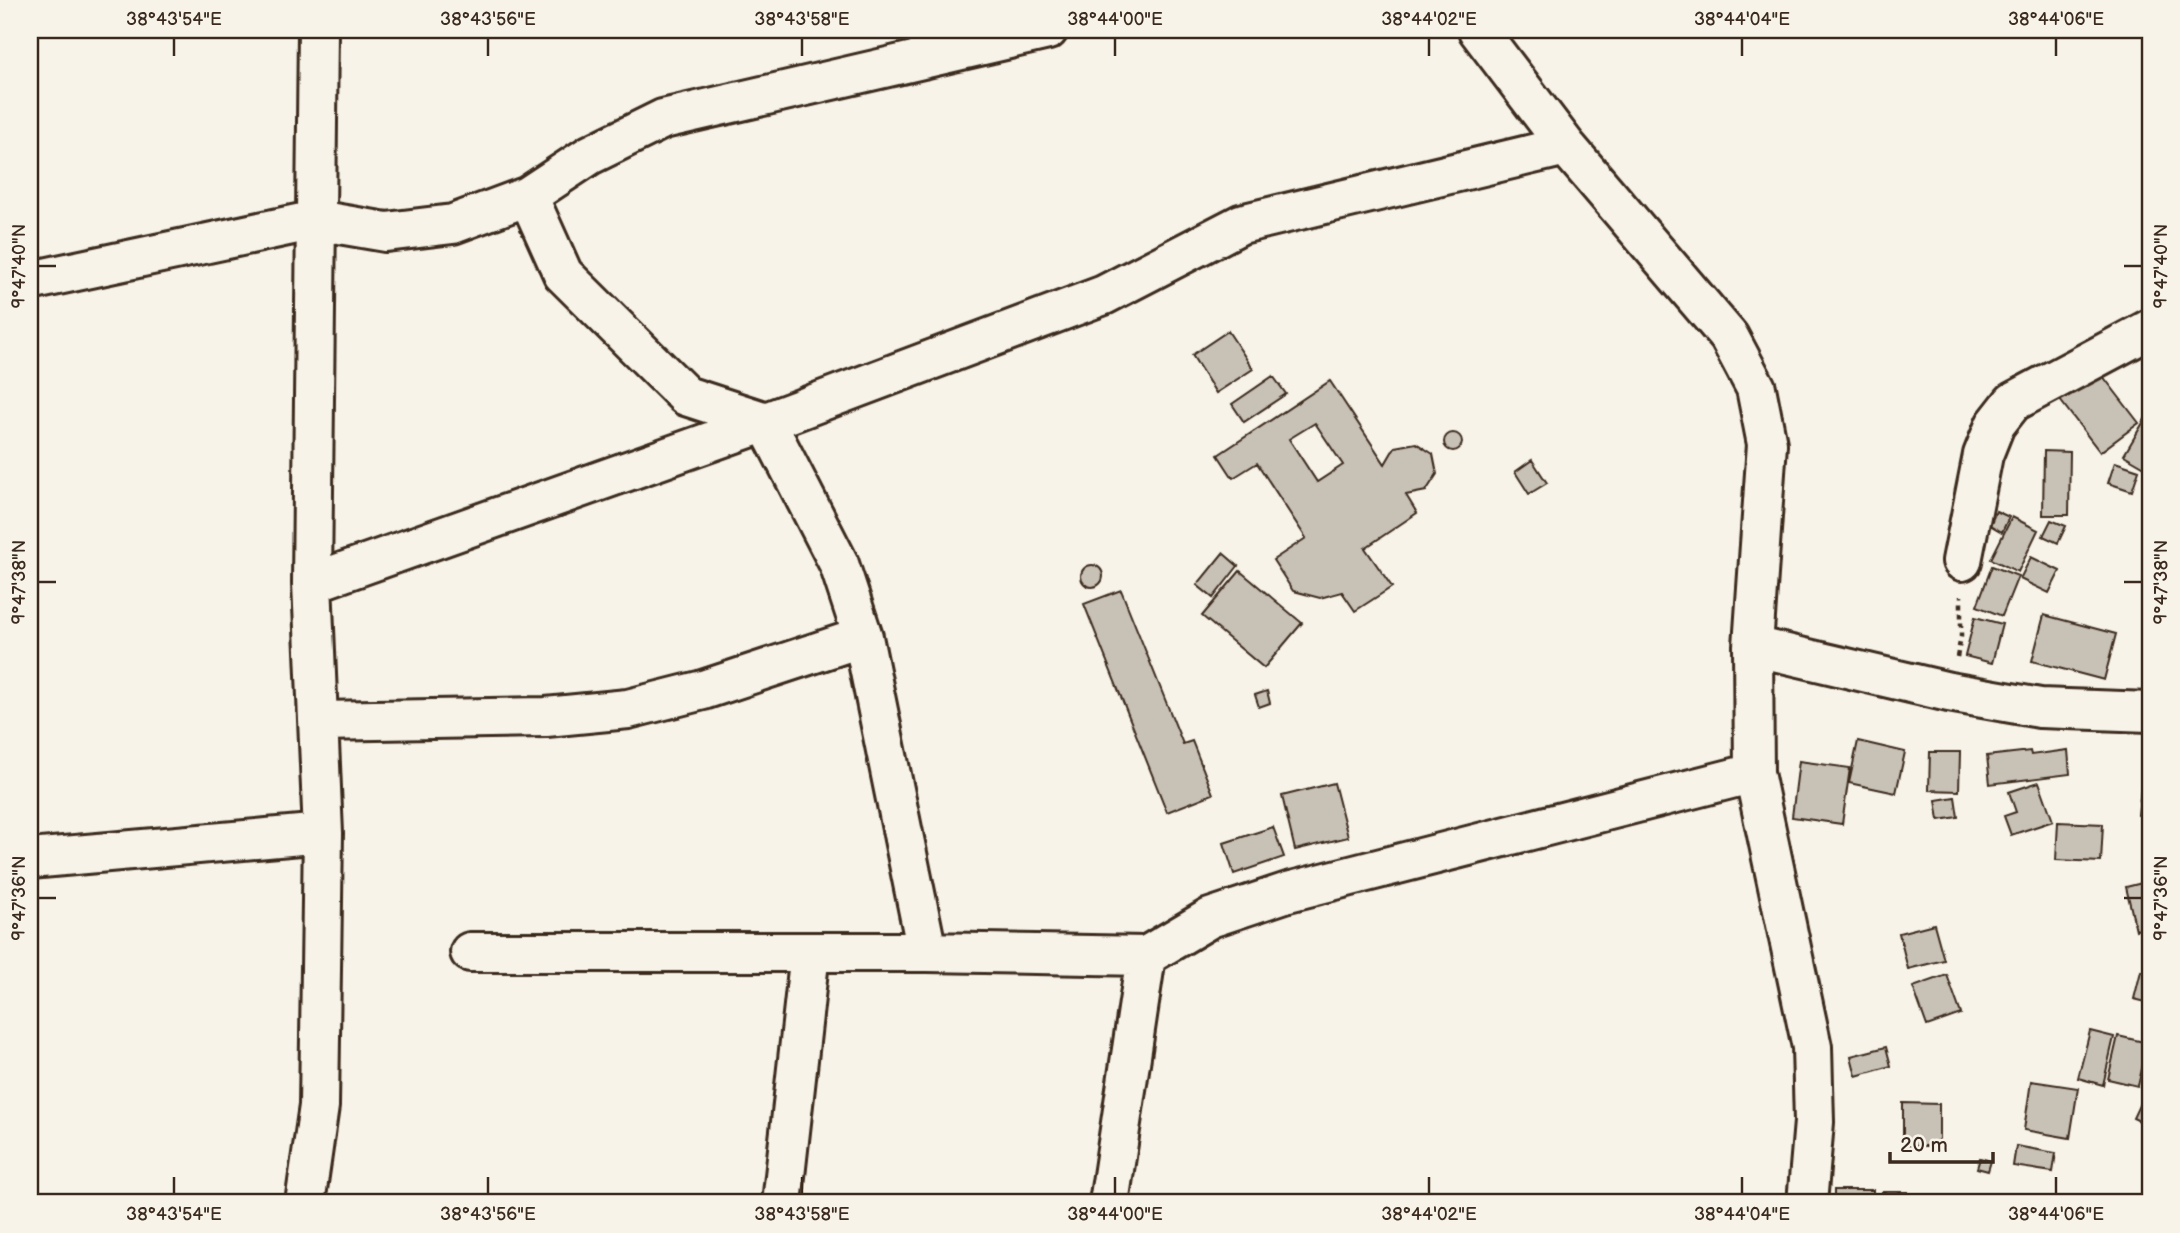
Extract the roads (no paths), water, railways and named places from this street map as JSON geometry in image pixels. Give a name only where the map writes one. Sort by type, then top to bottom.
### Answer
[{"type":"street","points":[[305,1203],[319,1106],[323,833],[312,583],[318,30]]},
{"type":"street","points":[[30,281],[316,220],[386,232],[453,224],[528,196],[590,155],[663,118],[1048,30]]},
{"type":"street","points":[[1478,30],[1566,146],[1729,337],[1756,388],[1767,444],[1753,646],[1754,774],[1812,1046],[1814,1122],[1807,1203]]},
{"type":"street","points":[[312,583],[766,422],[1104,295],[1241,224],[1566,146]]},
{"type":"street","points":[[528,196],[564,274],[686,396],[766,422],[839,564],[863,637],[928,951]]},
{"type":"street","points":[[1962,561],[1983,455],[1995,425],[2013,402],[2150,329]]},
{"type":"street","points":[[318,721],[546,716],[628,709],[704,690],[863,637]]},
{"type":"street","points":[[1753,646],[1949,692],[2040,708],[2150,712]]},
{"type":"street","points":[[470,952],[928,951],[1146,956],[1210,918],[1288,892],[1754,774]]},
{"type":"street","points":[[30,859],[323,833]]},
{"type":"street","points":[[782,1203],[810,951]]},
{"type":"street","points":[[1109,1203],[1146,956]]}]
